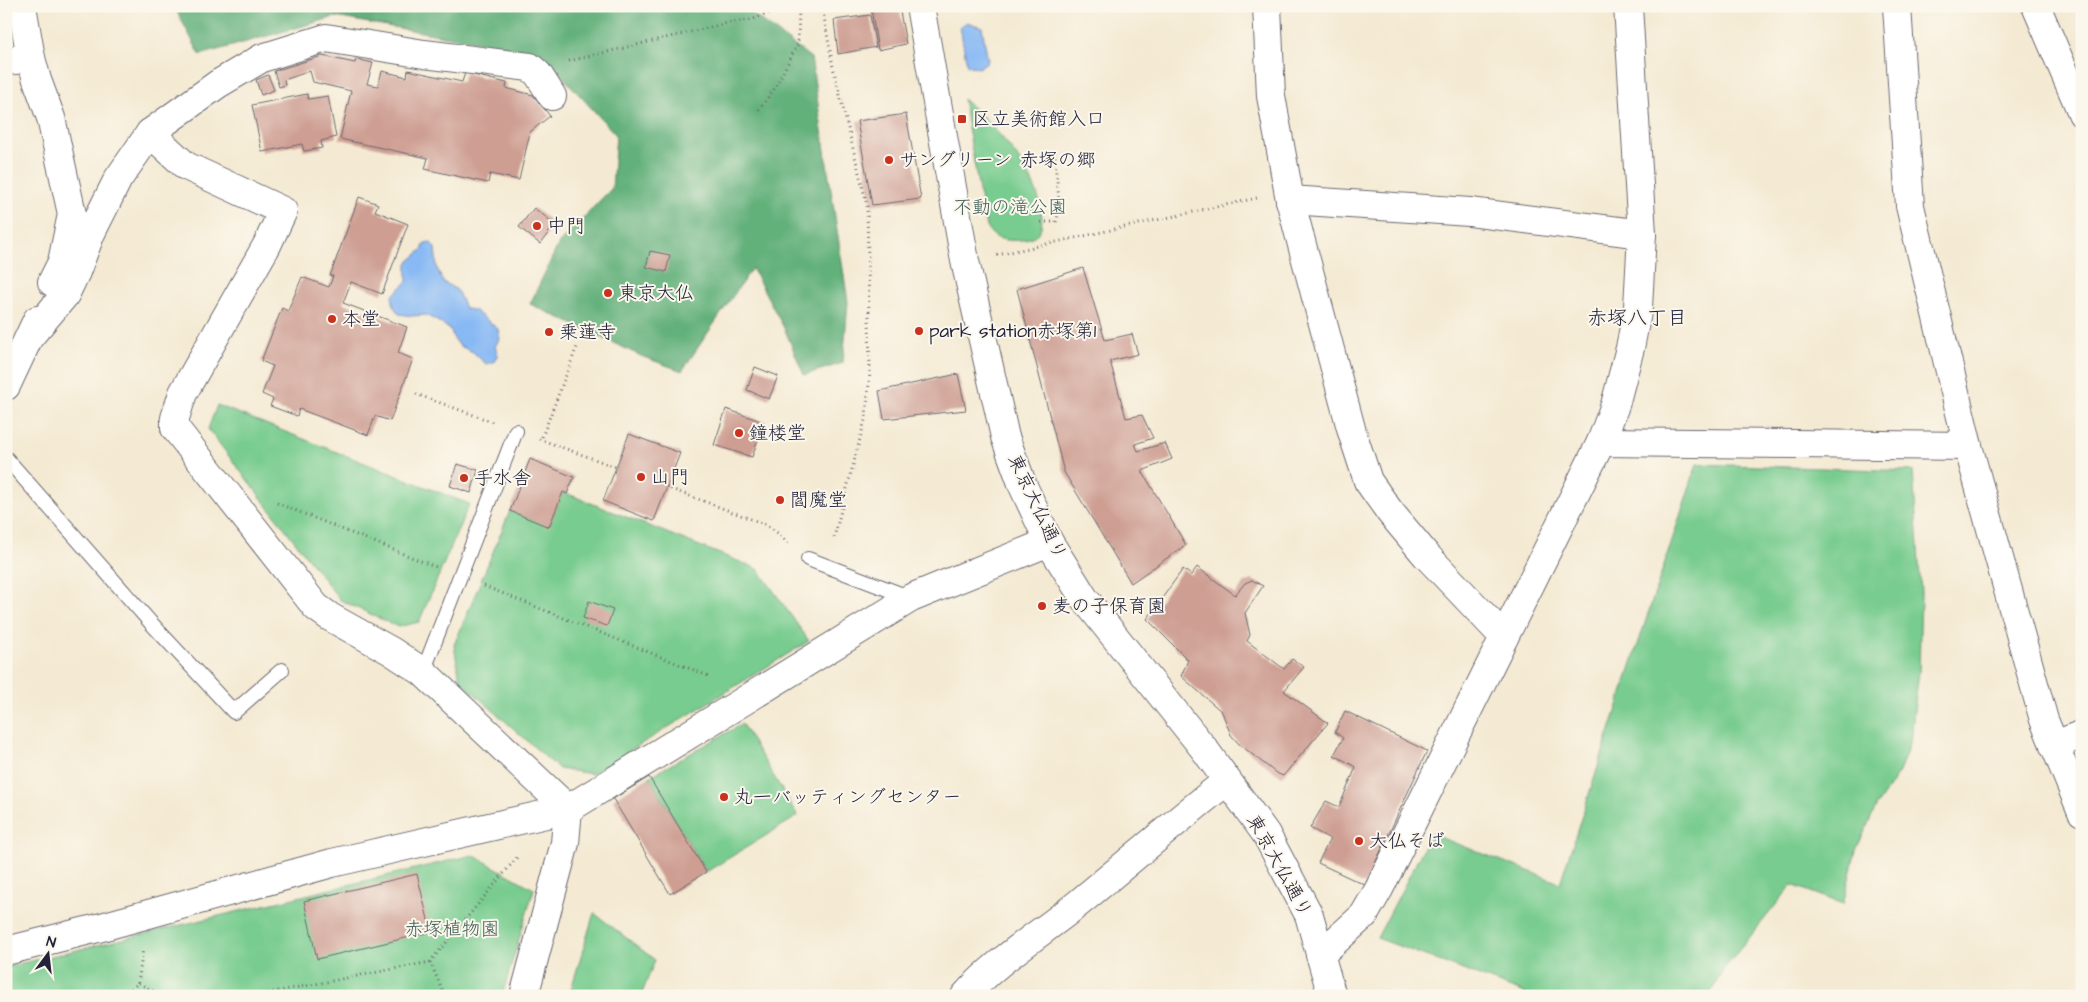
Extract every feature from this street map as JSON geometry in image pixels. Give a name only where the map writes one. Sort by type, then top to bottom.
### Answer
[{"type":"street","points":[[6,386],[31,336],[42,303],[62,262],[72,214],[51,118],[36,80],[19,60],[22,6]]},
{"type":"street","name":"東京大仏通り","points":[[920,6],[965,262],[1004,437],[1023,486],[1049,542],[1084,598],[1155,685],[1266,834],[1309,914],[1332,996]]},
{"type":"street","points":[[1267,6],[1271,96],[1289,196],[1352,432],[1368,481],[1390,512],[1426,555],[1504,637]]},
{"type":"street","points":[[1320,955],[1364,915],[1374,898],[1601,442],[1615,405],[1637,315],[1642,234],[1628,6]]},
{"type":"street","points":[[1897,6],[1910,206],[1968,446],[2044,720],[2082,812]]},
{"type":"street","points":[[2036,6],[2082,113]]},
{"type":"street","points":[[31,336],[64,295],[76,272],[90,233],[118,179],[150,133],[218,84],[262,58],[326,38],[424,54],[530,67],[538,74],[552,96]]},
{"type":"street","points":[[150,133],[186,166],[283,211],[267,245],[184,393],[175,418],[175,428],[316,607],[330,618],[391,651],[422,672],[568,809]]},
{"type":"street","points":[[1289,196],[1470,212],[1642,234]]},
{"type":"street","points":[[1601,442],[1968,446]]},
{"type":"street","points":[[6,951],[98,928],[332,863],[568,809],[912,598],[1049,542]]},
{"type":"street","points":[[2054,746],[2082,734]]},
{"type":"street","points":[[965,996],[989,973],[1227,781]]},
{"type":"street","points":[[524,996],[564,844],[568,809]]},
{"type":"lane","points":[[422,672],[516,431]]},
{"type":"lane","points":[[6,458],[151,623],[234,712],[282,670]]},
{"type":"lane","points":[[808,559],[912,598]]},
{"type":"path","points":[[567,62],[732,22],[751,20],[786,6]]},
{"type":"path","points":[[759,110],[774,89],[798,44],[800,6]]},
{"type":"path","points":[[822,6],[833,68],[867,205],[870,372],[866,416],[826,566]]},
{"type":"path","points":[[1041,222],[1056,222],[1060,210],[1054,169],[1055,152]]},
{"type":"path","points":[[965,262],[1289,196]]},
{"type":"path","points":[[541,440],[578,344]]},
{"type":"path","points":[[666,487],[772,528],[808,559]]},
{"type":"path","points":[[276,503],[711,677]]},
{"type":"path","points":[[253,996],[430,962],[523,849]]},
{"type":"path","points":[[430,962],[445,996]]},
{"type":"path","points":[[124,996],[138,983],[163,996]]},
{"type":"green space","points":[[174,6],[742,6],[811,58],[848,302],[843,363],[804,375],[785,330],[752,268],[682,371],[641,356],[530,304],[559,243],[612,188],[616,135],[541,53],[335,17],[200,55]]},
{"type":"green space","name":"不動の滝公園","points":[[963,99],[1003,139],[1017,156],[1028,174],[1037,192],[1041,210],[1041,227],[1034,236],[1022,240],[1001,239],[992,234],[987,227]]},
{"type":"green space","points":[[217,405],[469,504],[419,622],[398,627],[340,600],[208,429]]},
{"type":"green space","points":[[1697,464],[1913,471],[1921,593],[1919,672],[1910,743],[1899,772],[1877,805],[1856,850],[1843,904],[1792,885],[1723,970],[1709,996],[1524,996],[1525,993],[1377,938],[1431,834],[1560,883]]},
{"type":"green space","points":[[563,492],[758,569],[809,641],[592,774],[559,769],[460,681],[454,645],[510,511],[549,526]]},
{"type":"green space","name":"丸一バッティングセンター","points":[[742,724],[798,816],[706,872],[649,777]]},
{"type":"green space","name":"赤塚植物園","points":[[473,855],[534,889],[502,996],[6,996],[6,967]]},
{"type":"green space","points":[[594,913],[655,960],[641,996],[569,996]]},
{"type":"water","points":[[967,22],[982,27],[988,61],[979,68],[967,65],[960,27]]},
{"type":"water","points":[[430,242],[435,248],[437,268],[443,282],[457,290],[465,308],[475,311],[498,329],[499,339],[495,347],[498,354],[494,362],[486,364],[473,352],[460,346],[454,339],[450,329],[437,321],[426,315],[412,316],[399,314],[394,307],[392,296],[407,282],[407,263],[422,250],[425,243]]},
{"type":"building","points":[[899,6],[906,44],[878,50],[871,8]]},
{"type":"building","points":[[870,15],[876,47],[838,54],[834,20]]},
{"type":"building","points":[[322,56],[355,63],[356,59],[373,63],[367,84],[378,86],[382,71],[407,77],[408,70],[462,82],[465,73],[507,83],[506,88],[533,95],[550,116],[530,132],[519,180],[490,174],[488,183],[425,169],[428,158],[340,139],[351,91],[313,82],[310,71],[284,80],[285,85],[279,87],[274,71]]},
{"type":"building","points":[[268,75],[274,90],[261,95],[256,80]]},
{"type":"building","points":[[307,94],[308,99],[328,96],[336,137],[321,141],[322,148],[304,151],[302,144],[262,152],[252,105]]},
{"type":"building","name":"サングリーン 赤塚の郷","points":[[906,114],[921,199],[872,205],[857,121]]},
{"type":"building","name":"本堂","points":[[359,197],[378,204],[375,211],[408,224],[382,294],[351,282],[343,303],[407,327],[398,353],[413,359],[390,421],[375,416],[368,435],[299,409],[297,416],[270,406],[273,399],[262,394],[273,366],[261,361],[282,308],[288,311],[302,277],[329,287],[333,276],[330,276]]},
{"type":"building","name":"中門","points":[[534,208],[555,224],[540,244],[519,227]]},
{"type":"building","points":[[650,251],[670,255],[666,272],[646,267]]},
{"type":"building","points":[[1083,268],[1105,340],[1132,334],[1138,354],[1110,361],[1126,418],[1142,415],[1153,438],[1135,444],[1138,451],[1165,443],[1172,459],[1142,471],[1186,545],[1131,583],[1064,472],[1017,289]]},
{"type":"building","points":[[755,367],[778,376],[769,399],[747,390]]},
{"type":"building","points":[[958,374],[966,410],[884,419],[879,391]]},
{"type":"building","name":"鐘楼堂","points":[[726,409],[764,422],[752,457],[714,445]]},
{"type":"building","name":"山門","points":[[629,434],[680,453],[654,521],[603,501]]},
{"type":"building","points":[[530,459],[574,477],[567,494],[563,492],[549,527],[510,511]]},
{"type":"building","name":"手水舎","points":[[457,464],[478,470],[471,493],[450,486]]},
{"type":"building","points":[[1197,567],[1235,595],[1245,583],[1252,580],[1263,586],[1245,613],[1250,635],[1247,641],[1284,669],[1292,659],[1304,667],[1284,691],[1328,723],[1283,776],[1276,773],[1239,744],[1231,735],[1222,712],[1181,676],[1188,660],[1147,619],[1183,569],[1191,575]]},
{"type":"building","points":[[589,601],[613,610],[607,626],[583,618]]},
{"type":"building","points":[[1345,711],[1427,751],[1365,885],[1318,863],[1330,839],[1310,828],[1326,801],[1339,807],[1356,767],[1334,755],[1343,738],[1335,732]]},
{"type":"building","points":[[649,777],[706,872],[670,894],[613,799]]},
{"type":"building","points":[[417,874],[431,932],[317,959],[304,901]]},
{"type":"place","name":"区立美術館入口","points":[[962,119]]},
{"type":"place","name":"サングリーン 赤塚の郷","points":[[889,160]]},
{"type":"place","name":"中門","points":[[537,226]]},
{"type":"place","name":"東京大仏","points":[[608,293]]},
{"type":"place","name":"本堂","points":[[332,319]]},
{"type":"place","name":"park station赤塚第1","points":[[919,331]]},
{"type":"place","name":"乗蓮寺","points":[[549,332]]},
{"type":"place","name":"鐘楼堂","points":[[739,433]]},
{"type":"place","name":"山門","points":[[641,477]]},
{"type":"place","name":"手水舎","points":[[464,478]]},
{"type":"place","name":"閻魔堂","points":[[780,500]]},
{"type":"place","name":"麦の子保育園","points":[[1042,606]]},
{"type":"place","name":"丸一バッティングセンター","points":[[724,797]]},
{"type":"place","name":"大仏そば","points":[[1359,841]]},
{"type":"district","name":"赤塚八丁目","points":[[1637,318]]}]
